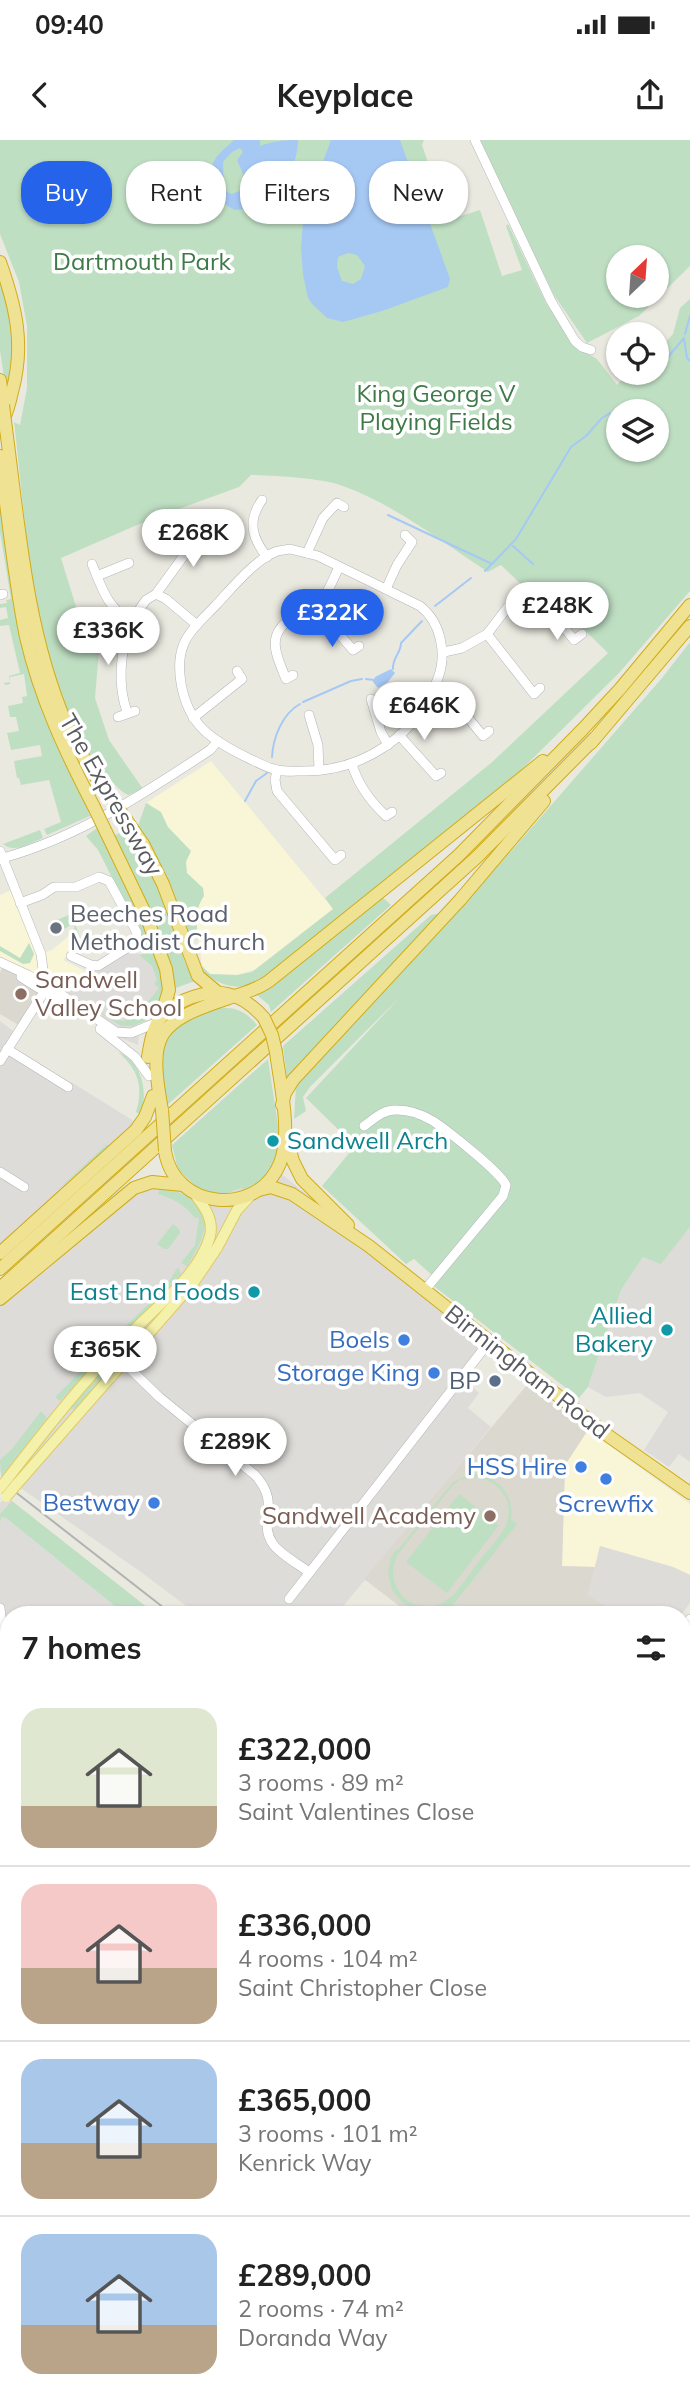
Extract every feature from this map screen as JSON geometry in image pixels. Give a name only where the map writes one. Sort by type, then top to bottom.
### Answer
[{"type":"highway","points":[[0,262],[13,305],[20,359],[3,428]]},
{"type":"highway","name":"The Expressway","points":[[0,380],[3,428],[34,622],[49,680],[82,755],[143,844],[163,884],[198,976],[216,991]]},
{"type":"highway","name":"The Expressway","points":[[0,456],[26,638],[47,706],[64,748],[145,913],[166,970],[169,990],[150,1041],[149,1076],[160,1113]]},
{"type":"highway","points":[[0,1269],[459,855],[582,730],[690,605]]},
{"type":"highway","points":[[282,1105],[293,1080],[460,900],[690,626]]},
{"type":"highway","points":[[189,1189],[170,1167],[165,1151],[155,1066],[157,1049],[163,1034],[177,1018],[252,991],[269,981],[582,730]]},
{"type":"highway","points":[[0,1288],[477,857],[594,739]]},
{"type":"highway","points":[[0,1299],[134,1188],[152,1182],[189,1189],[205,1198],[219,1201],[236,1200],[255,1192],[276,1171],[286,1139],[276,1052],[264,1018],[247,1002],[216,991],[189,999],[159,1020]]},
{"type":"highway","points":[[0,1253],[135,1130],[145,1117],[153,1096]]},
{"type":"highway","name":"Birmingham Road","points":[[286,1139],[302,1179],[369,1246]]},
{"type":"highway","name":"Birmingham Road","points":[[255,1192],[271,1187],[292,1194],[369,1246],[610,1437],[690,1493]]},
{"type":"main road","points":[[2,1496],[81,1387],[177,1287],[200,1257],[209,1238],[211,1225],[207,1211],[189,1189]]},
{"type":"main road","points":[[12,1482],[112,1376],[194,1282],[217,1248],[237,1210],[255,1192]]},
{"type":"street","points":[[475,140],[551,301],[575,341],[591,350]]},
{"type":"street","points":[[256,502],[253,534],[267,557]]},
{"type":"street","points":[[307,553],[323,518],[337,503],[344,507]]},
{"type":"street","points":[[386,589],[412,542],[405,536]]},
{"type":"street","points":[[127,713],[121,687],[125,637],[131,621],[146,600],[156,594],[185,554],[192,552],[187,543]]},
{"type":"street","points":[[290,549],[307,553],[386,589],[425,610],[431,618],[444,652],[444,660],[425,708],[388,745],[352,764],[319,770],[277,770],[218,741],[200,727],[184,700],[180,660],[185,640],[238,582],[267,557],[275,551],[290,549]]},
{"type":"street","points":[[97,576],[129,563]]},
{"type":"street","points":[[92,564],[115,611],[131,621]]},
{"type":"street","points":[[293,676],[286,679],[273,644],[276,636],[288,621],[315,606],[326,593],[339,567]]},
{"type":"street","points":[[156,594],[197,625]]},
{"type":"street","points":[[444,652],[463,648],[487,635],[507,608],[532,602],[550,610],[575,640],[582,634]]},
{"type":"street","points":[[315,606],[353,650],[359,646]]},
{"type":"street","points":[[487,635],[534,694],[540,688]]},
{"type":"street","points":[[193,718],[242,679],[237,671]]},
{"type":"street","points":[[434,689],[460,708],[483,736],[489,731]]},
{"type":"street","points":[[371,699],[388,745]]},
{"type":"street","points":[[309,715],[318,745],[319,770]]},
{"type":"street","points":[[398,736],[436,776],[441,773]]},
{"type":"street","points":[[0,1061],[8,1049],[37,981],[42,962],[3,858],[48,843],[129,803],[210,750],[218,741]]},
{"type":"street","points":[[352,764],[357,780],[375,806],[386,816],[392,812]]},
{"type":"street","points":[[277,770],[277,791],[335,860],[341,855]]},
{"type":"street","points":[[20,903],[42,895],[54,887],[78,886],[99,877],[109,881],[133,925],[137,936],[135,943],[98,966],[71,956]]},
{"type":"street","points":[[0,962],[37,981],[116,1032],[131,1033],[159,1020]]},
{"type":"street","points":[[37,981],[42,962]]},
{"type":"street","points":[[12,968],[37,981],[124,1047],[135,1056],[149,1076]]},
{"type":"street","points":[[8,1049],[68,1087]]},
{"type":"street","points":[[365,1126],[382,1112],[390,1110],[406,1111],[424,1117],[478,1158],[506,1185],[503,1196],[424,1291]]},
{"type":"street","points":[[0,1172],[24,1186]]},
{"type":"street","points":[[289,1598],[489,1342]]},
{"type":"street","points":[[81,1387],[110,1362],[123,1362],[141,1382],[265,1486],[269,1498],[268,1533],[273,1544],[309,1572]]},
{"type":"street","points":[[112,1376],[127,1375],[141,1382]]},
{"type":"shaded area","points":[[211,761],[333,909],[256,969],[237,975],[210,974],[202,965],[195,916],[149,803],[146,803]]},
{"type":"shaded area","points":[[14,889],[41,954],[52,950],[77,929],[81,939],[63,960],[83,970],[87,975],[64,988],[58,996],[0,962],[0,895]]},
{"type":"shaded area","points":[[133,950],[140,955],[148,952],[160,983],[158,993],[143,1013],[135,1017],[139,1034],[138,1045],[116,1036],[58,996],[64,988],[121,954]]},
{"type":"shaded area","name":"Sandwell Valley School","points":[[4,964],[44,988],[22,1027],[0,1014],[0,973]]},
{"type":"shaded area","points":[[0,1021],[17,1034],[8,1049],[68,1086],[71,1082],[137,1123],[0,1247]]},
{"type":"shaded area","points":[[273,1167],[489,1342],[461,1377],[479,1393],[468,1408],[491,1427],[343,1606],[186,1606],[0,1471],[0,1306],[45,1271],[136,1191],[187,1180],[192,1184],[229,1191],[241,1188]]},
{"type":"shaded area","points":[[690,1227],[690,1462],[679,1454],[669,1467],[644,1450],[668,1412],[640,1393],[606,1397],[588,1387],[621,1290],[643,1257],[661,1263]]},
{"type":"shaded area","name":"Sandwell Academy","points":[[527,1385],[588,1430],[565,1465],[562,1566],[595,1567],[588,1595],[606,1606],[399,1606],[364,1579]]},
{"type":"shaded area","points":[[588,1430],[690,1504],[690,1575],[673,1567],[600,1546],[595,1567],[562,1566],[565,1465]]},
{"type":"shaded area","points":[[6,1497],[12,1501],[7,1507],[6,1518],[115,1606],[0,1606],[0,1503]]},
{"type":"shaded area","points":[[600,1546],[673,1567],[690,1575],[688,1606],[606,1606],[588,1595]]},
{"type":"green space","points":[[0,140],[424,140],[422,145],[428,161],[369,161],[369,224],[468,224],[468,214],[480,210],[502,276],[522,270],[506,226],[508,224],[546,303],[577,347],[597,359],[606,371],[606,385],[669,385],[669,338],[673,334],[680,308],[690,299],[690,591],[619,673],[507,784],[263,982],[246,987],[229,986],[214,980],[200,969],[201,966],[210,974],[237,975],[252,972],[333,909],[325,898],[491,763],[608,653],[564,610],[527,590],[501,565],[488,572],[381,503],[334,483],[251,475],[239,487],[151,519],[61,558],[78,613],[100,639],[95,698],[109,740],[143,789],[128,795],[124,793],[105,773],[81,738],[62,698],[37,606],[14,422],[20,425],[27,388],[27,326],[19,282],[0,234]]},
{"type":"green space","points":[[479,140],[690,140],[690,266],[669,287],[669,245],[606,245],[606,308],[647,308],[627,322],[606,322],[606,333],[587,343],[554,295]]},
{"type":"green space","points":[[0,275],[11,318],[14,347],[14,362],[6,389],[0,351]]},
{"type":"green space","points":[[0,482],[15,597],[91,809],[88,811],[90,816],[47,835],[44,829],[61,822],[49,780],[21,785],[14,761],[42,756],[40,745],[11,750],[7,733],[19,731],[16,717],[10,717],[8,706],[23,703],[22,697],[27,696],[24,674],[10,677],[10,682],[9,676],[20,673],[9,625],[0,626],[0,620],[8,618],[6,607],[0,608],[0,604],[11,599],[0,532]]},
{"type":"green space","points":[[690,642],[690,1227],[661,1264],[643,1257],[621,1290],[588,1387],[579,1398],[431,1284],[434,1277],[414,1259],[406,1264],[322,1186],[355,1146],[306,1098],[400,997],[310,1087],[303,1097],[306,1111],[294,1119],[296,1086],[466,903],[662,678]]},
{"type":"green space","points":[[146,803],[161,812],[168,827],[191,851],[186,862],[187,873],[203,888],[204,896],[197,917],[199,940],[190,937],[167,876],[138,826]]},
{"type":"green space","points":[[97,828],[100,835],[103,834],[150,937],[165,987],[155,1011],[145,1021],[133,1026],[121,1026],[97,1011],[117,1020],[132,1018],[159,988],[154,984],[157,980],[152,966],[139,955],[148,952],[144,940],[98,850],[86,836]]},
{"type":"green space","points":[[127,829],[151,868],[186,965],[195,981],[173,989],[112,837]]},
{"type":"green space","points":[[40,830],[43,838],[28,845],[12,848],[3,844]]},
{"type":"green space","points":[[383,898],[391,905],[271,1012],[269,1005],[257,995]]},
{"type":"green space","points":[[441,913],[378,984],[287,1078],[283,1046],[431,915]]},
{"type":"green space","points":[[71,914],[81,939],[77,944],[79,939],[76,935],[72,938],[69,935],[75,927],[70,925],[65,929],[57,920]]},
{"type":"green space","points":[[29,943],[34,954],[30,963],[23,964],[0,951],[0,946],[20,958]]},
{"type":"green space","points":[[218,1008],[240,1011],[257,1025],[166,1106],[162,1061],[167,1039],[181,1022]]},
{"type":"green space","points":[[118,1052],[133,1063],[141,1079],[144,1097],[141,1115],[136,1112],[138,1079]]},
{"type":"green space","points":[[268,1059],[280,1138],[273,1136],[267,1141],[279,1149],[274,1163],[262,1179],[244,1190],[241,1188],[222,1195],[199,1189],[178,1170],[172,1145]]},
{"type":"green space","points":[[107,1144],[109,1146],[54,1193]]},
{"type":"green space","points":[[160,1187],[191,1198],[204,1215],[202,1238],[187,1266],[181,1263],[195,1245],[199,1218],[195,1218],[178,1203],[158,1194]]},
{"type":"green space","points":[[173,1224],[180,1233],[168,1249],[164,1249],[157,1244]]},
{"type":"green space","points":[[178,1267],[181,1274],[60,1401],[55,1397],[166,1286]]},
{"type":"green space","points":[[113,1367],[75,1409],[69,1409],[99,1375]]},
{"type":"green space","points":[[41,1411],[47,1418],[1,1477],[0,1460],[12,1449]]},
{"type":"green space","points":[[475,1474],[491,1479],[503,1488],[510,1502],[511,1519],[517,1524],[452,1606],[430,1606],[408,1606],[392,1590],[388,1573],[391,1557],[453,1482]],"holes":[[[475,1477],[492,1483],[504,1494],[507,1501],[509,1509],[505,1527],[451,1597],[440,1604],[419,1605],[404,1598],[394,1580],[393,1570],[398,1554],[459,1480]]]},
{"type":"green space","points":[[459,1494],[499,1525],[447,1593],[406,1562]]},
{"type":"green space","points":[[12,1501],[146,1606],[115,1606],[6,1518],[1,1517],[0,1524],[0,1514]]},
{"type":"water","points":[[234,140],[260,140],[260,146],[298,140],[294,161],[240,161],[240,167],[237,160],[243,152],[240,148],[224,161],[215,161]]},
{"type":"water","points":[[331,140],[400,140],[408,161],[369,161],[369,224],[430,224],[450,279],[448,287],[343,322],[327,318],[308,298],[301,248],[303,224],[355,224],[355,161],[323,161]],"holes":[[[348,253],[357,255],[365,266],[361,279],[353,284],[342,281],[337,267],[338,257]]]},
{"type":"water","points":[[226,191],[231,194],[240,191],[240,210],[226,204]]},
{"type":"water","points":[[391,669],[395,673],[388,682],[378,688],[373,682],[375,677]]},
{"type":"waterway","points":[[685,334],[690,316]]},
{"type":"waterway","points":[[669,356],[684,338]]},
{"type":"waterway","points":[[684,339],[687,358],[690,361]]},
{"type":"waterway","points":[[485,571],[516,539],[571,447],[606,416]]},
{"type":"waterway","points":[[388,515],[492,564]]},
{"type":"waterway","points":[[513,546],[533,564]]},
{"type":"waterway","points":[[435,606],[471,578]]},
{"type":"waterway","points":[[393,669],[401,643],[422,621]]},
{"type":"waterway","points":[[303,702],[351,681],[362,679]]},
{"type":"waterway","points":[[366,679],[374,680]]},
{"type":"waterway","points":[[272,757],[280,727],[288,714],[300,704]]},
{"type":"waterway","points":[[245,801],[256,781],[267,773]]},
{"type":"tram line","points":[[0,1480],[161,1606]]},
{"type":"place","name":"Beeches Road Methodist Church","points":[[56,928]]},
{"type":"place","name":"Sandwell Valley School","points":[[21,994]]},
{"type":"place","name":"Sandwell Arch","points":[[273,1141]]},
{"type":"place","name":"East End Foods","points":[[254,1292]]},
{"type":"place","name":"Allied Bakery","points":[[667,1330]]},
{"type":"place","name":"Boels","points":[[404,1340]]},
{"type":"place","name":"Storage King","points":[[434,1373]]},
{"type":"place","name":"BP","points":[[495,1381]]},
{"type":"place","name":"HSS Hire","points":[[581,1467]]},
{"type":"place","name":"Screwfix","points":[[606,1479]]},
{"type":"place","name":"Bestway","points":[[154,1503]]},
{"type":"place","name":"Sandwell Academy","points":[[490,1516]]},
{"type":"park label","name":"Dartmouth Park","points":[[142,262]]},
{"type":"park label","name":"King George V Playing Fields","points":[[436,408]]}]
